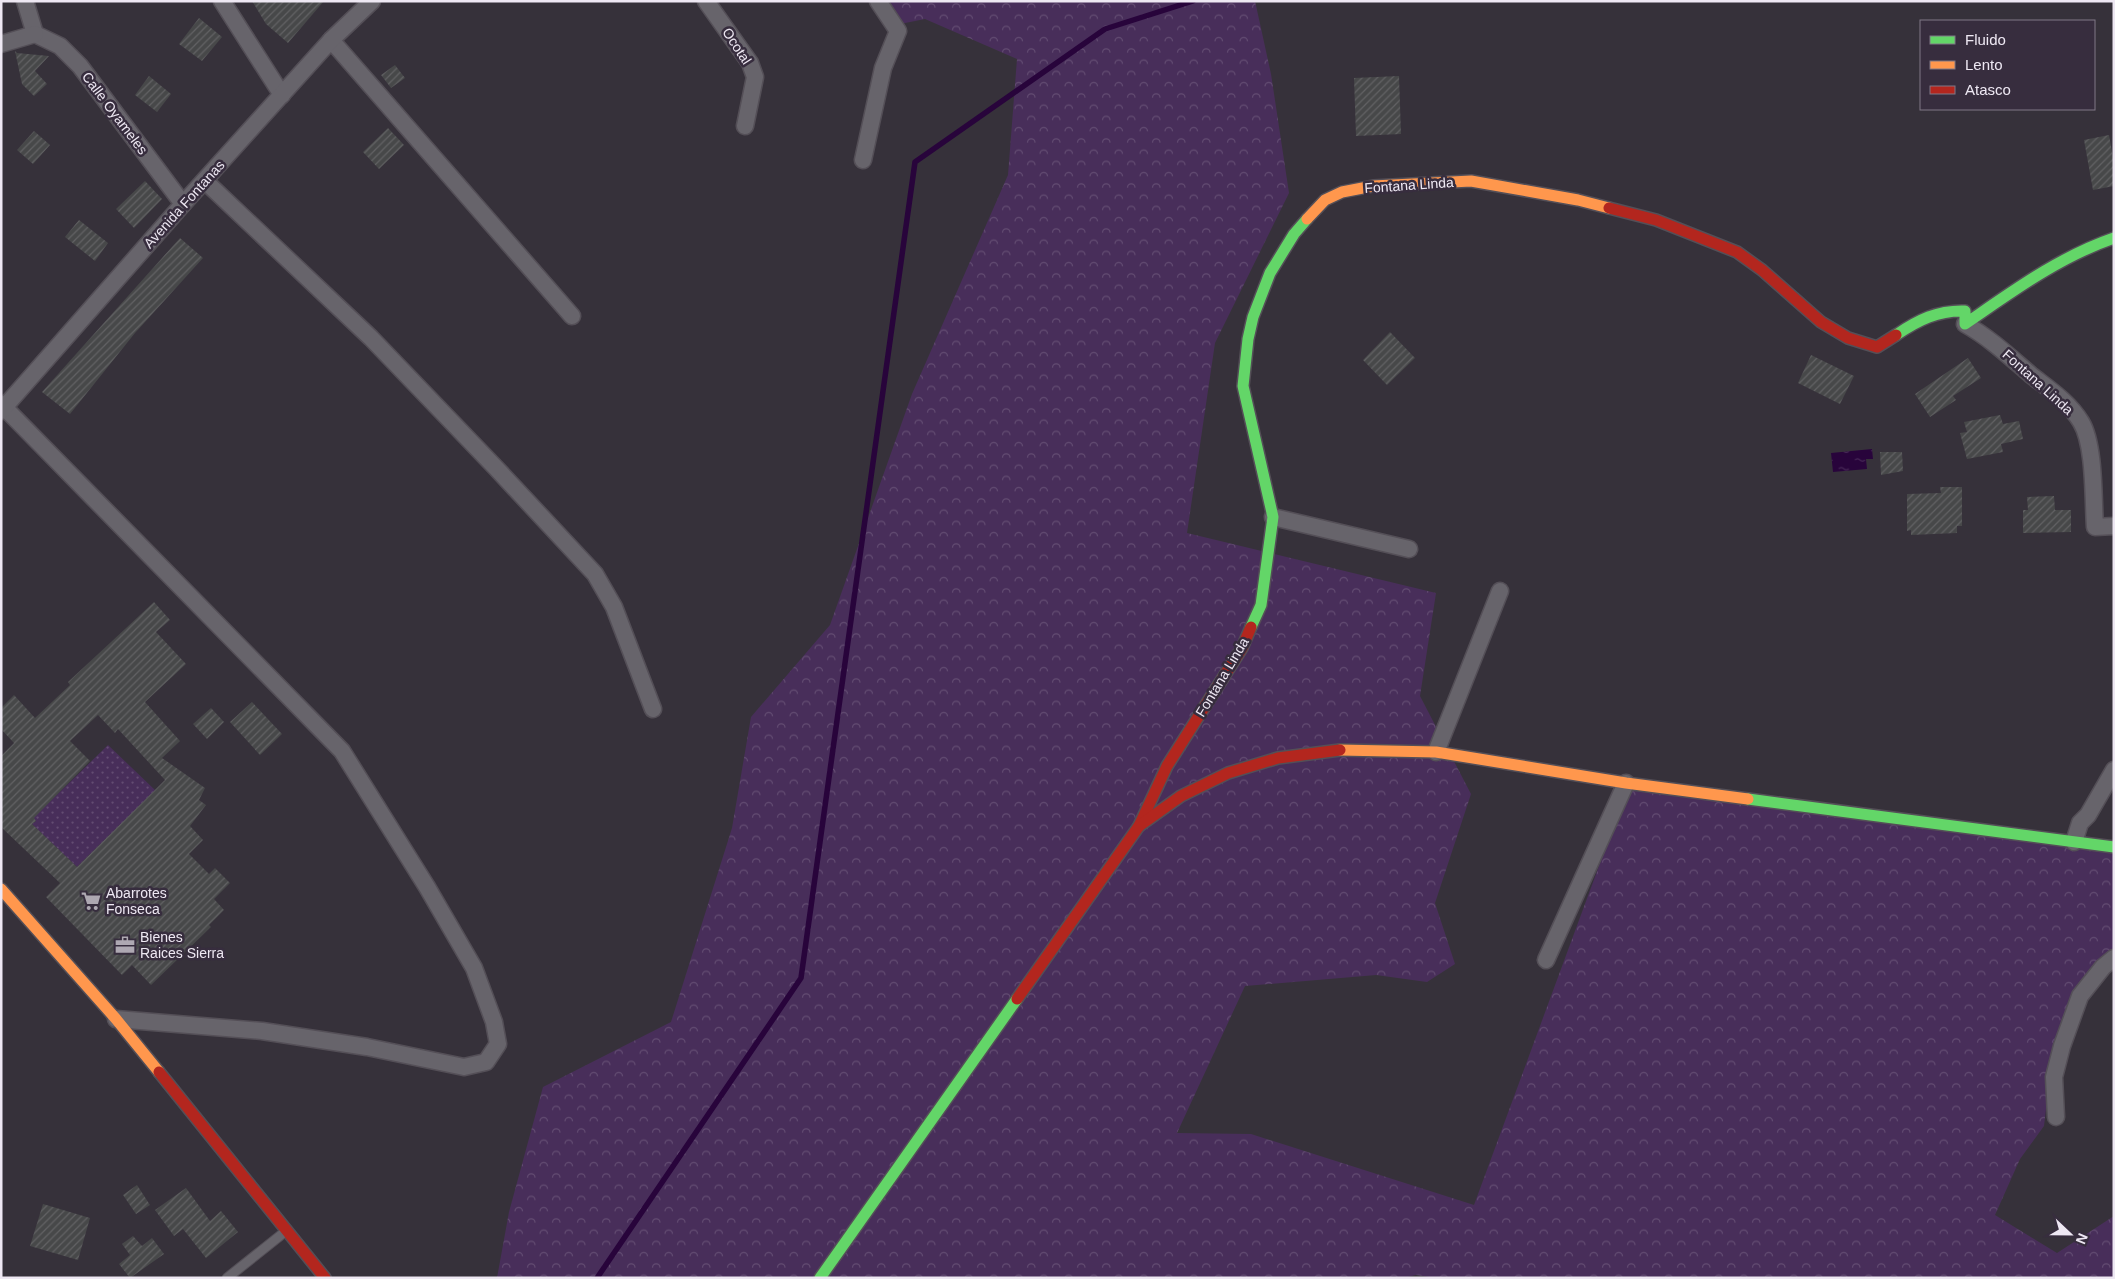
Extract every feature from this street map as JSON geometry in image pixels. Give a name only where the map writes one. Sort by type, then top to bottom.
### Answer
[{"type":"main road","name":"Fontana Linda","points":[[1139,826],[1168,766],[1242,648],[1260,605],[1273,517],[1243,386],[1248,339],[1261,295],[1282,253],[1309,216],[1325,200],[1342,192],[1373,186],[1471,181],[1578,200],[1656,220],[1737,252],[1762,270],[1821,322],[1848,338],[1876,347],[1918,320],[1945,310],[1965,311],[1965,324]]},
{"type":"main road","points":[[1965,324],[2054,265],[2080,250],[2114,238]]},
{"type":"main road","points":[[820,1278],[1139,826],[1181,796],[1245,767],[1304,753],[1356,749],[1436,752],[1626,783],[2114,847]]},
{"type":"main road","points":[[1,889],[116,1020],[325,1278]]},
{"type":"street","points":[[1,44],[35,34],[24,1]]},
{"type":"street","points":[[222,1],[282,95]]},
{"type":"street","name":"Avenida Fontanas","points":[[2,407],[331,40],[372,1]]},
{"type":"street","name":"Ocotal","points":[[706,1],[750,63],[754,77],[745,126]]},
{"type":"street","points":[[863,160],[883,68],[898,31],[878,1]]},
{"type":"street","name":"Calle Oyameles","points":[[35,34],[60,46],[75,60],[183,204]]},
{"type":"street","points":[[331,40],[572,316]]},
{"type":"street","points":[[205,181],[371,338],[595,574],[614,607],[653,709]]},
{"type":"street","name":"Fontana Linda","points":[[1965,324],[1985,335],[2065,402],[2081,422],[2087,438],[2091,460],[2095,527],[2114,526]]},
{"type":"street","points":[[2,407],[342,751],[474,968],[494,1022],[498,1044],[486,1062],[464,1067],[367,1047],[262,1031],[116,1020]]},
{"type":"street","points":[[1273,517],[1409,549]]},
{"type":"street","points":[[1436,752],[1500,591]]},
{"type":"street","points":[[2074,842],[2080,823],[2088,815],[2114,770]]},
{"type":"street","points":[[1546,960],[1626,783]]},
{"type":"street","points":[[2056,1117],[2054,1077],[2062,1046],[2080,996],[2103,967],[2114,958]]},
{"type":"lane","points":[[227,1278],[286,1231]]},
{"type":"green space","points":[[885,1],[1255,1],[1271,74],[1289,193],[1215,343],[1187,533],[1436,593],[1420,696],[1471,794],[1435,903],[1455,964],[1427,982],[1376,975],[1245,986],[1177,1133],[1251,1134],[1474,1205],[1627,790],[2114,850],[2114,948],[2099,961],[2050,1075],[2044,1126],[2020,1159],[1995,1215],[2057,1253],[2114,1216],[2114,1278],[1435,1278],[1416,1275],[1404,1278],[497,1278],[509,1212],[543,1087],[671,1022],[732,828],[751,717],[830,625],[912,394],[1008,175],[1017,59],[925,19],[900,24]]},
{"type":"green space","points":[[108,745],[155,790],[77,867],[32,824],[36,821],[33,818]]},
{"type":"water","points":[[1872,449],[1873,459],[1866,459],[1867,469],[1833,472],[1831,453]]},
{"type":"building","points":[[252,1],[324,1],[288,43],[266,24]]},
{"type":"building","points":[[199,18],[222,37],[202,61],[179,44]]},
{"type":"building","points":[[15,51],[17,53],[49,56],[35,71],[47,84],[34,96],[22,84]]},
{"type":"building","points":[[395,65],[405,78],[391,88],[381,75]]},
{"type":"building","points":[[149,76],[171,94],[157,112],[135,95]]},
{"type":"building","points":[[1399,76],[1401,134],[1356,136],[1354,78]]},
{"type":"building","points":[[388,128],[404,145],[379,169],[363,152]]},
{"type":"building","points":[[34,131],[50,145],[33,164],[17,150]]},
{"type":"building","points":[[2109,135],[2114,163],[2114,186],[2093,190],[2084,140]]},
{"type":"building","points":[[145,181],[162,199],[134,228],[116,209]]},
{"type":"building","points":[[79,220],[108,243],[95,261],[65,237]]},
{"type":"building","points":[[180,238],[203,258],[135,333],[70,414],[42,392]]},
{"type":"building","points":[[1390,332],[1415,358],[1387,385],[1363,360]]},
{"type":"building","points":[[1811,355],[1854,376],[1840,404],[1798,383]]},
{"type":"building","points":[[1968,358],[1981,378],[1953,396],[1956,400],[1930,417],[1915,394]]},
{"type":"building","points":[[2000,415],[2003,424],[2019,421],[2023,439],[2001,444],[2003,452],[1967,459],[1960,433],[1967,432],[1964,422]]},
{"type":"building","points":[[1880,452],[1902,452],[1903,471],[1881,475]]},
{"type":"building","points":[[1940,487],[1962,487],[1962,526],[1957,526],[1957,533],[1911,535],[1911,530],[1907,531],[1907,494],[1941,493]]},
{"type":"building","points":[[2054,496],[2055,510],[2071,510],[2071,532],[2023,533],[2023,510],[2028,510],[2027,497]]},
{"type":"building","points":[[154,602],[170,620],[156,632],[186,664],[145,702],[180,741],[162,758],[205,788],[199,800],[206,805],[190,826],[203,840],[189,854],[209,874],[215,868],[230,883],[214,899],[224,910],[209,925],[211,927],[151,985],[132,965],[122,975],[46,897],[60,883],[1,827],[1,756],[14,743],[1,729],[1,708],[14,695],[35,718],[70,685],[68,682]],"holes":[[[98,715],[115,733],[118,729],[165,780],[77,867],[32,824],[36,821],[34,818],[90,761],[70,741]]]},
{"type":"building","points":[[252,702],[282,734],[260,755],[230,722]]},
{"type":"building","points":[[211,708],[224,722],[207,739],[193,724]]},
{"type":"building","points":[[137,1185],[150,1205],[136,1214],[123,1195]]},
{"type":"building","points":[[186,1188],[210,1221],[221,1211],[238,1232],[206,1258],[183,1229],[174,1236],[155,1210]]},
{"type":"building","points":[[43,1204],[90,1218],[78,1260],[30,1246]]},
{"type":"building","points":[[133,1236],[142,1246],[152,1238],[164,1254],[130,1278],[119,1264],[130,1255],[122,1244]]},
{"type":"waterway","points":[[597,1278],[801,978],[915,162],[1105,29],[1193,1]]},
{"type":"traffic: fast","points":[[1251,627],[1261,605],[1273,517],[1243,386],[1248,339],[1253,317],[1270,273],[1294,234],[1307,219]]},
{"type":"traffic: fast","points":[[1896,335],[1920,321],[1946,312],[1965,311],[1965,324],[2055,265],[2114,238]]},
{"type":"traffic: fast","points":[[1748,799],[2114,847]]},
{"type":"traffic: fast","points":[[820,1278],[1017,999]]},
{"type":"traffic: slow","points":[[1307,219],[1325,200],[1342,192],[1373,186],[1471,181],[1578,200],[1609,208]]},
{"type":"traffic: slow","points":[[1340,750],[1436,752],[1626,783],[1748,799]]},
{"type":"traffic: slow","points":[[1,889],[116,1019],[159,1072]]},
{"type":"traffic: jam","points":[[1609,208],[1656,220],[1737,252],[1762,270],[1821,322],[1848,338],[1877,347],[1896,335]]},
{"type":"traffic: jam","points":[[1139,826],[1167,766],[1242,648],[1251,627]]},
{"type":"traffic: jam","points":[[1017,999],[1139,826],[1181,796],[1228,773],[1278,758],[1340,750]]},
{"type":"traffic: jam","points":[[159,1072],[325,1278]]},
{"type":"place","name":"Abarrotes Fonseca","points":[[91,901]]},
{"type":"place","name":"Bienes Raices Sierra","points":[[125,945]]}]
